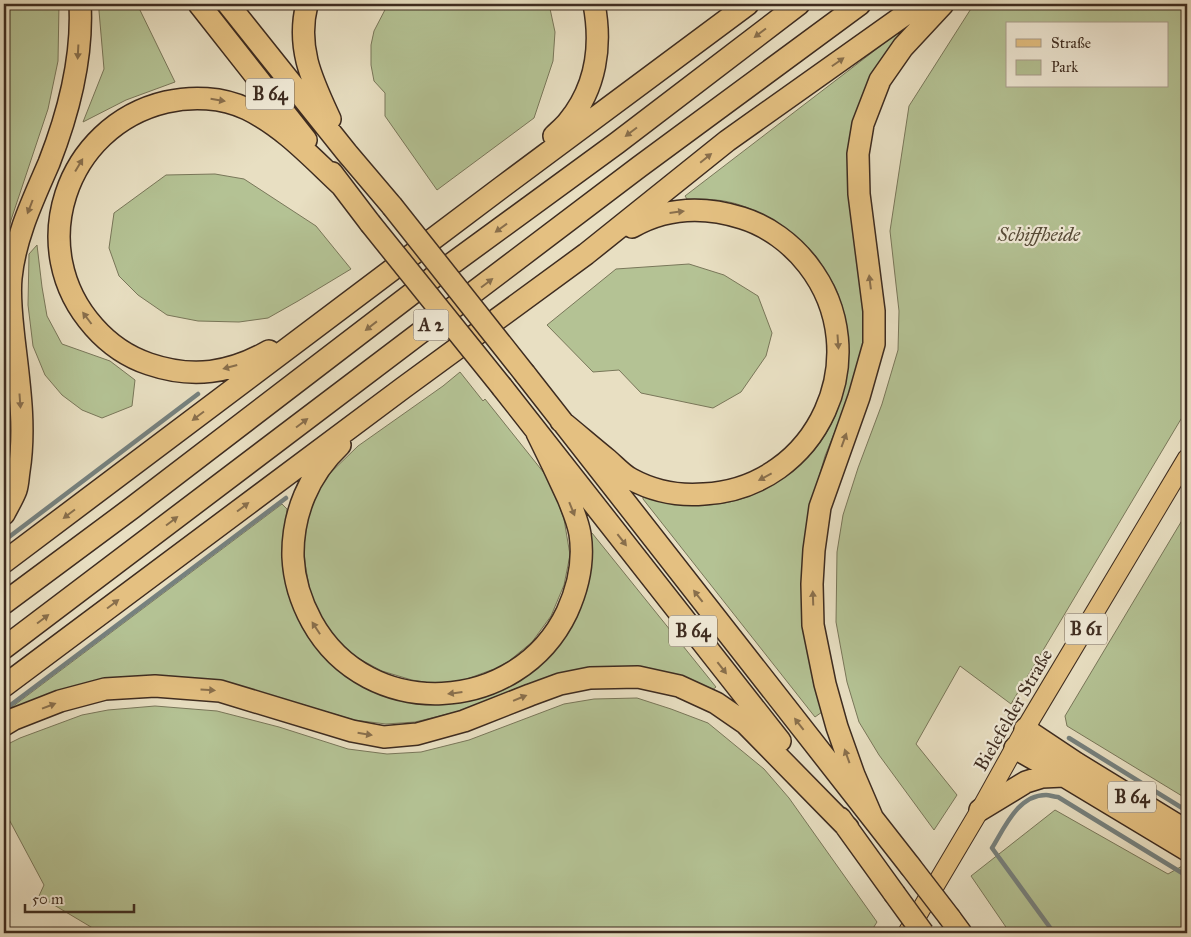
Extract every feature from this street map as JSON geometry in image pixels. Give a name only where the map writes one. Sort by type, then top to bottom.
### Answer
[{"type":"highway","points":[[4,514],[16,491],[21,458],[22,431],[11,313],[11,279],[16,249],[29,209],[66,117],[78,66],[80,4]]},
{"type":"highway","name":"B 64","points":[[199,4],[848,828],[924,933]]},
{"type":"highway","name":"B 64","points":[[228,4],[347,153],[392,206],[872,817],[955,926]]},
{"type":"highway","points":[[307,4],[303,28],[308,67],[314,84],[347,153]]},
{"type":"highway","points":[[502,187],[568,122],[585,94],[592,79],[596,62],[598,25],[594,4]]},
{"type":"highway","points":[[4,562],[748,4]]},
{"type":"highway","name":"A 2","points":[[4,604],[435,276],[617,143],[799,4]]},
{"type":"highway","name":"A 2","points":[[4,648],[639,167],[860,4]]},
{"type":"highway","points":[[4,686],[586,254],[727,141],[920,4]]},
{"type":"highway","points":[[872,817],[854,775],[837,727],[825,684],[814,625],[812,584],[814,550],[820,507],[859,397],[874,344],[874,311],[859,194],[858,154],[864,124],[880,80],[903,47],[943,4]]},
{"type":"highway","points":[[321,324],[251,361],[212,372],[177,372],[143,362],[127,354],[106,339],[88,320],[70,290],[60,256],[59,238],[62,204],[75,170],[96,142],[109,130],[139,111],[173,100],[208,99],[226,102],[246,109],[281,130],[341,185]]},
{"type":"highway","points":[[561,422],[629,478],[645,485],[661,491],[695,495],[729,491],[745,486],[776,471],[801,448],[812,435],[825,413],[834,389],[837,372],[838,338],[830,303],[823,287],[804,259],[791,246],[762,226],[721,212],[678,211],[660,214],[635,225],[586,254]]},
{"type":"highway","points":[[403,388],[333,452],[311,481],[298,512],[293,546],[293,563],[300,597],[315,628],[337,654],[364,675],[379,683],[412,692],[430,694],[465,692],[482,687],[515,672],[529,661],[542,649],[563,620],[576,587],[581,552],[580,534],[563,487],[537,433]]},
{"type":"highway","points":[[4,725],[14,719],[60,701],[105,689],[155,686],[220,691],[352,732],[384,737],[417,734],[464,721],[560,684],[590,678],[638,678],[679,686],[716,703],[745,723],[848,828]]},
{"type":"highway","name":"B 64","points":[[1025,729],[1076,763],[1187,831]]},
{"type":"highway","points":[[1015,748],[1187,850]]},
{"type":"highway","name":"B 61","points":[[980,810],[1026,782],[1042,777],[1064,776]]},
{"type":"main road","name":"Bielefelder Straße","points":[[907,933],[980,810],[1025,729],[1187,458]]},
{"type":"green space","points":[[4,4],[59,4],[58,61],[48,109],[4,241]]},
{"type":"green space","points":[[99,4],[137,4],[175,82],[126,100],[83,122],[104,69]]},
{"type":"green space","points":[[388,4],[549,4],[555,32],[553,61],[534,118],[437,190],[385,116],[385,93],[374,81],[371,65],[371,45],[374,31]]},
{"type":"green space","name":"Schiffheide","points":[[974,4],[1187,4],[1187,409],[1011,704],[960,666],[916,744],[957,795],[934,830],[879,755],[859,722],[847,682],[836,622],[837,552],[843,515],[882,404],[898,350],[899,311],[890,231],[909,106]]},
{"type":"green space","points":[[904,28],[906,31],[857,118],[865,280],[864,342],[850,394],[825,456],[811,504],[804,625],[814,685],[822,712],[815,717],[643,497],[678,504],[713,505],[746,497],[778,481],[799,466],[820,443],[828,430],[844,386],[848,354],[847,336],[837,291],[817,257],[798,238],[764,215],[729,202],[687,199],[685,196]]},
{"type":"green space","points":[[215,174],[244,179],[316,226],[351,269],[268,318],[239,322],[198,321],[167,315],[138,295],[119,276],[109,248],[114,213],[166,175]]},
{"type":"green space","points":[[37,245],[47,316],[62,344],[110,361],[135,380],[132,406],[102,418],[82,410],[62,395],[45,375],[33,346],[28,305],[29,254]]},
{"type":"green space","points":[[689,264],[724,275],[758,296],[772,333],[766,356],[741,392],[713,408],[641,393],[619,370],[593,372],[547,325],[616,269]]},
{"type":"green space","points":[[460,372],[483,401],[485,399],[544,473],[553,489],[564,519],[570,555],[564,585],[551,616],[532,642],[509,661],[494,669],[464,680],[430,683],[382,671],[354,656],[333,635],[317,610],[310,592],[304,548],[307,519],[324,479],[358,446]]},
{"type":"green space","points":[[282,504],[287,509],[282,548],[283,570],[288,594],[304,628],[321,652],[343,672],[363,685],[386,695],[411,702],[440,704],[471,700],[500,689],[521,678],[540,661],[588,534],[592,533],[716,687],[711,691],[559,674],[525,685],[460,711],[415,722],[386,724],[354,720],[223,681],[155,676],[4,713]]},
{"type":"green space","points":[[1187,512],[1187,799],[1067,726],[1065,716]]},
{"type":"green space","points":[[637,698],[708,723],[764,769],[789,798],[877,922],[870,933],[101,933],[39,896],[44,885],[4,810],[4,746],[20,738],[82,715],[108,710],[155,706],[217,711],[279,727],[348,749],[387,754],[421,752],[469,740],[564,704],[594,699]]},
{"type":"green space","points":[[1055,810],[1168,874],[1184,865],[1187,867],[1187,933],[1010,933],[971,876]]},
{"type":"waterway","points":[[5,540],[198,394]]},
{"type":"waterway","points":[[4,710],[286,498]]},
{"type":"waterway","points":[[1069,738],[1187,811]]},
{"type":"waterway","points":[[1054,933],[992,848],[1013,814],[1020,806],[1036,796],[1058,797],[1187,876]]}]
